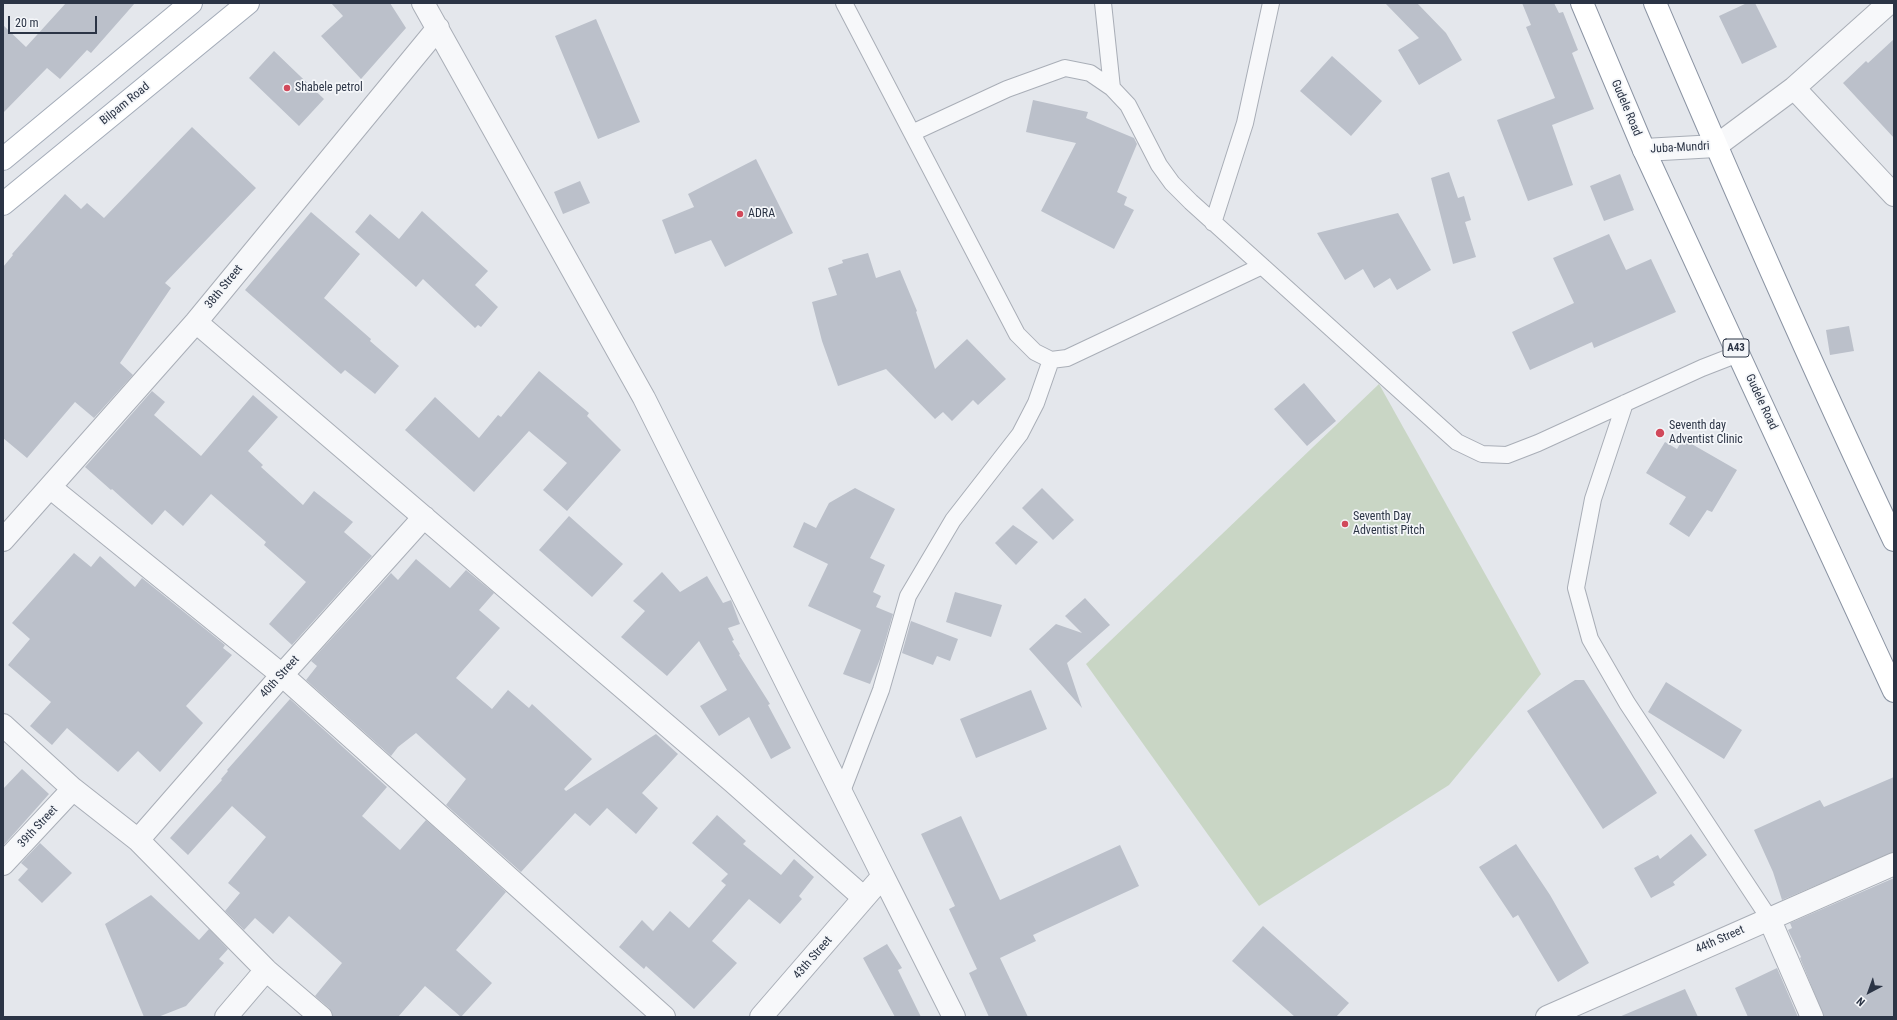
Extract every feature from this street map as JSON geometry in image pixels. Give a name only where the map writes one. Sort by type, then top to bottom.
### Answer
[{"type":"main road","points":[[3,159],[191,3]]},
{"type":"main road","name":"Bilpam Road","points":[[3,204],[248,3]]},
{"type":"main road","name":"Gudele Road","points":[[1582,3],[1644,150],[1894,691]]},
{"type":"main road","points":[[1655,3],[1829,403],[1894,540]]},
{"type":"street","points":[[423,3],[644,398],[954,1017]]},
{"type":"street","points":[[1716,146],[1794,88],[1889,3]]},
{"type":"street","name":"38th Street","points":[[3,540],[51,488],[196,322],[438,28]]},
{"type":"street","points":[[1794,88],[1894,195]]},
{"type":"street","name":"Juba-Mundri","points":[[1644,150],[1716,146]]},
{"type":"street","points":[[196,322],[734,782],[864,898]]},
{"type":"street","points":[[51,488],[282,674],[664,1017]]},
{"type":"street","name":"40th Street","points":[[138,840],[282,674],[424,517]]},
{"type":"street","points":[[3,725],[72,789],[138,840],[266,970],[322,1017]]},
{"type":"street","name":"39th Street","points":[[3,864],[72,789]]},
{"type":"street","name":"44th Street","points":[[1547,1017],[1579,1010],[1769,918],[1894,864]]},
{"type":"street","name":"43th Street","points":[[761,1017],[883,876]]},
{"type":"street","points":[[1769,918],[1812,1017]]},
{"type":"street","points":[[226,1017],[266,970]]},
{"type":"lane","points":[[844,3],[1017,334],[1035,352],[1051,360],[1067,358],[1262,266]]},
{"type":"lane","points":[[1103,3],[1112,88]]},
{"type":"lane","points":[[1213,223],[1245,123],[1271,3]]},
{"type":"lane","points":[[912,133],[1007,89],[1065,68],[1090,73],[1112,88],[1128,105],[1159,165],[1172,183],[1213,223],[1457,442],[1482,454],[1507,455],[1738,354]]},
{"type":"lane","points":[[841,794],[881,690],[908,596],[953,520],[1020,434],[1036,403],[1051,360]]},
{"type":"lane","points":[[1625,403],[1593,499],[1576,588],[1590,639],[1627,703],[1769,918]]},
{"type":"green space","name":"Seventh Day Adventist Pitch","points":[[1379,384],[1541,674],[1449,785],[1259,906],[1086,664]]},
{"type":"building","points":[[66,3],[135,3],[91,53],[87,50],[60,79],[47,68],[3,113],[3,25],[26,47]]},
{"type":"building","points":[[331,3],[390,3],[406,28],[361,79],[321,36],[343,16]]},
{"type":"building","points":[[1385,3],[1417,3],[1446,33],[1462,60],[1419,85],[1398,50],[1419,38]]},
{"type":"building","points":[[1522,3],[1554,3],[1559,13],[1563,12],[1578,50],[1572,53],[1594,109],[1552,125],[1573,185],[1528,201],[1497,120],[1555,98],[1526,27],[1531,25]]},
{"type":"building","points":[[1747,3],[1755,3],[1777,47],[1742,64],[1719,16]]},
{"type":"building","points":[[596,19],[640,122],[598,139],[555,36]]},
{"type":"building","points":[[1894,39],[1894,138],[1843,83],[1866,61],[1868,63]]},
{"type":"building","name":"Shabele petrol","points":[[274,51],[324,99],[299,126],[249,78]]},
{"type":"building","points":[[1332,56],[1382,101],[1351,136],[1300,91]]},
{"type":"building","points":[[1033,100],[1088,112],[1086,118],[1134,138],[1137,144],[1117,192],[1127,197],[1124,205],[1134,210],[1114,249],[1041,211],[1076,143],[1026,132]]},
{"type":"building","points":[[192,127],[256,188],[165,283],[171,288],[120,363],[133,375],[94,418],[75,402],[27,458],[3,438],[3,267],[13,255],[12,254],[65,194],[81,209],[87,203],[104,218]]},
{"type":"building","name":"ADRA","points":[[756,159],[793,233],[725,267],[711,240],[675,254],[662,220],[694,207],[688,194]]},
{"type":"building","points":[[1449,172],[1458,198],[1464,196],[1471,220],[1465,222],[1476,257],[1453,264],[1431,178]]},
{"type":"building","points":[[1620,174],[1634,210],[1604,221],[1590,186]]},
{"type":"building","points":[[580,181],[590,203],[563,214],[554,192]]},
{"type":"building","points":[[422,211],[488,271],[475,285],[498,307],[481,327],[478,325],[475,328],[423,279],[416,287],[355,232],[370,214],[399,239]]},
{"type":"building","points":[[311,212],[360,254],[324,298],[399,366],[375,394],[345,370],[341,374],[245,290]]},
{"type":"building","points":[[1398,213],[1431,270],[1397,290],[1390,278],[1374,288],[1363,269],[1345,280],[1317,233]]},
{"type":"building","points":[[1609,234],[1626,270],[1651,259],[1676,312],[1594,348],[1592,342],[1530,370],[1512,332],[1574,303],[1553,258]]},
{"type":"building","points":[[868,253],[876,278],[900,270],[917,311],[916,312],[935,369],[967,339],[1006,379],[978,405],[973,400],[952,421],[943,412],[935,419],[886,369],[838,386],[822,341],[812,302],[837,295],[828,268],[843,263],[842,260]]},
{"type":"building","points":[[1849,326],[1854,351],[1830,355],[1826,330]]},
{"type":"building","points":[[539,371],[589,413],[587,416],[621,450],[567,511],[543,490],[567,463],[529,431],[474,492],[405,430],[435,397],[479,438],[498,415],[501,417]]},
{"type":"building","points":[[1304,383],[1336,421],[1307,446],[1274,409]]},
{"type":"building","points":[[152,391],[165,402],[154,415],[201,456],[253,395],[278,417],[248,451],[263,465],[261,467],[303,505],[314,491],[353,522],[344,532],[372,556],[292,645],[269,624],[306,582],[264,545],[266,542],[211,494],[183,526],[165,510],[152,525],[85,467]]},
{"type":"building","points":[[1683,439],[1737,470],[1712,512],[1707,510],[1689,537],[1669,524],[1686,497],[1646,473],[1665,442],[1677,449]]},
{"type":"building","points":[[855,488],[895,509],[870,558],[885,565],[873,592],[881,596],[876,607],[893,614],[880,659],[870,684],[843,674],[861,630],[808,606],[828,564],[793,547],[804,522],[816,528],[829,503]]},
{"type":"building","points":[[1042,488],[1074,520],[1053,540],[1022,508]]},
{"type":"building","points":[[569,516],[623,564],[592,597],[539,550]]},
{"type":"building","points":[[1013,525],[1038,542],[1016,565],[995,543]]},
{"type":"building","points":[[74,553],[91,567],[100,556],[135,587],[142,578],[225,645],[223,648],[232,655],[186,706],[203,723],[160,772],[138,751],[118,772],[67,728],[52,745],[30,726],[51,702],[8,665],[30,639],[12,623]]},
{"type":"building","points":[[416,559],[450,588],[466,570],[494,593],[479,610],[500,628],[456,678],[492,709],[508,690],[529,708],[532,704],[592,759],[564,789],[566,791],[656,734],[678,754],[642,793],[658,808],[636,834],[607,808],[590,826],[575,813],[521,872],[446,805],[466,779],[416,733],[398,747],[391,756],[306,680],[317,666],[311,661],[391,573],[398,580]]},
{"type":"building","points":[[662,572],[680,592],[707,576],[723,603],[731,600],[740,624],[728,628],[734,640],[732,641],[740,654],[739,655],[770,704],[768,705],[791,748],[771,759],[749,717],[719,736],[700,706],[727,690],[699,641],[667,676],[621,637],[645,611],[633,601]]},
{"type":"building","points":[[955,592],[1002,605],[991,637],[946,622]]},
{"type":"building","points":[[1085,598],[1110,625],[1067,663],[1082,708],[1029,649],[1056,624],[1082,633],[1065,616]]},
{"type":"building","points":[[911,621],[958,639],[950,661],[937,656],[933,665],[902,653]]},
{"type":"building","points":[[1575,680],[1584,680],[1657,793],[1603,829],[1527,711]]},
{"type":"building","points":[[1666,682],[1742,730],[1724,759],[1648,712]]},
{"type":"building","points":[[1031,690],[1047,729],[976,758],[960,719]]},
{"type":"building","points":[[290,699],[387,787],[362,816],[400,850],[426,820],[506,892],[456,950],[492,983],[461,1017],[425,986],[398,1017],[333,1017],[329,1008],[315,996],[342,963],[289,916],[273,934],[255,918],[244,930],[225,911],[240,893],[228,883],[266,837],[232,806],[188,855],[170,838],[222,780],[221,779],[228,771],[227,770]]},
{"type":"building","points":[[22,769],[49,794],[3,846],[3,789]]},
{"type":"building","points":[[1894,777],[1894,852],[1782,900],[1773,872],[1754,830],[1820,800],[1824,807]]},
{"type":"building","points":[[717,815],[746,841],[743,844],[781,875],[794,859],[814,877],[799,896],[802,899],[780,924],[749,899],[712,941],[737,963],[694,1009],[646,966],[644,969],[619,947],[642,920],[653,931],[670,911],[689,928],[726,885],[721,881],[728,874],[692,843]]},
{"type":"building","points":[[961,816],[1000,900],[1120,845],[1139,886],[1033,935],[1036,941],[1000,958],[1028,1017],[989,1017],[969,973],[977,969],[949,909],[955,906],[921,834]]},
{"type":"building","points":[[1691,834],[1707,855],[1673,882],[1675,885],[1651,898],[1634,868],[1658,855],[1660,859]]},
{"type":"building","points":[[40,843],[72,873],[42,903],[18,880],[28,869],[21,863]]},
{"type":"building","points":[[1516,844],[1550,895],[1589,963],[1558,982],[1518,915],[1513,918],[1479,867]]},
{"type":"building","points":[[1894,878],[1894,1017],[1824,1017],[1800,958],[1801,957],[1788,930],[1792,928],[1790,923]]},
{"type":"building","points":[[151,895],[199,940],[209,929],[228,949],[219,959],[224,963],[186,1006],[158,1017],[144,1017],[105,924]]},
{"type":"building","points":[[1263,926],[1349,1003],[1336,1017],[1295,1017],[1232,961]]},
{"type":"building","points":[[887,944],[902,968],[898,970],[921,1017],[895,1017],[863,958]]},
{"type":"building","points":[[1777,968],[1798,1017],[1748,1017],[1735,988]]},
{"type":"building","points":[[1685,989],[1698,1017],[1619,1017]]},
{"type":"place","name":"Shabele petrol","points":[[287,88]]},
{"type":"place","name":"ADRA","points":[[740,214]]},
{"type":"place","name":"Seventh day Adventist Clinic","points":[[1660,433]]},
{"type":"place","name":"Seventh Day Adventist Pitch","points":[[1345,524]]}]
